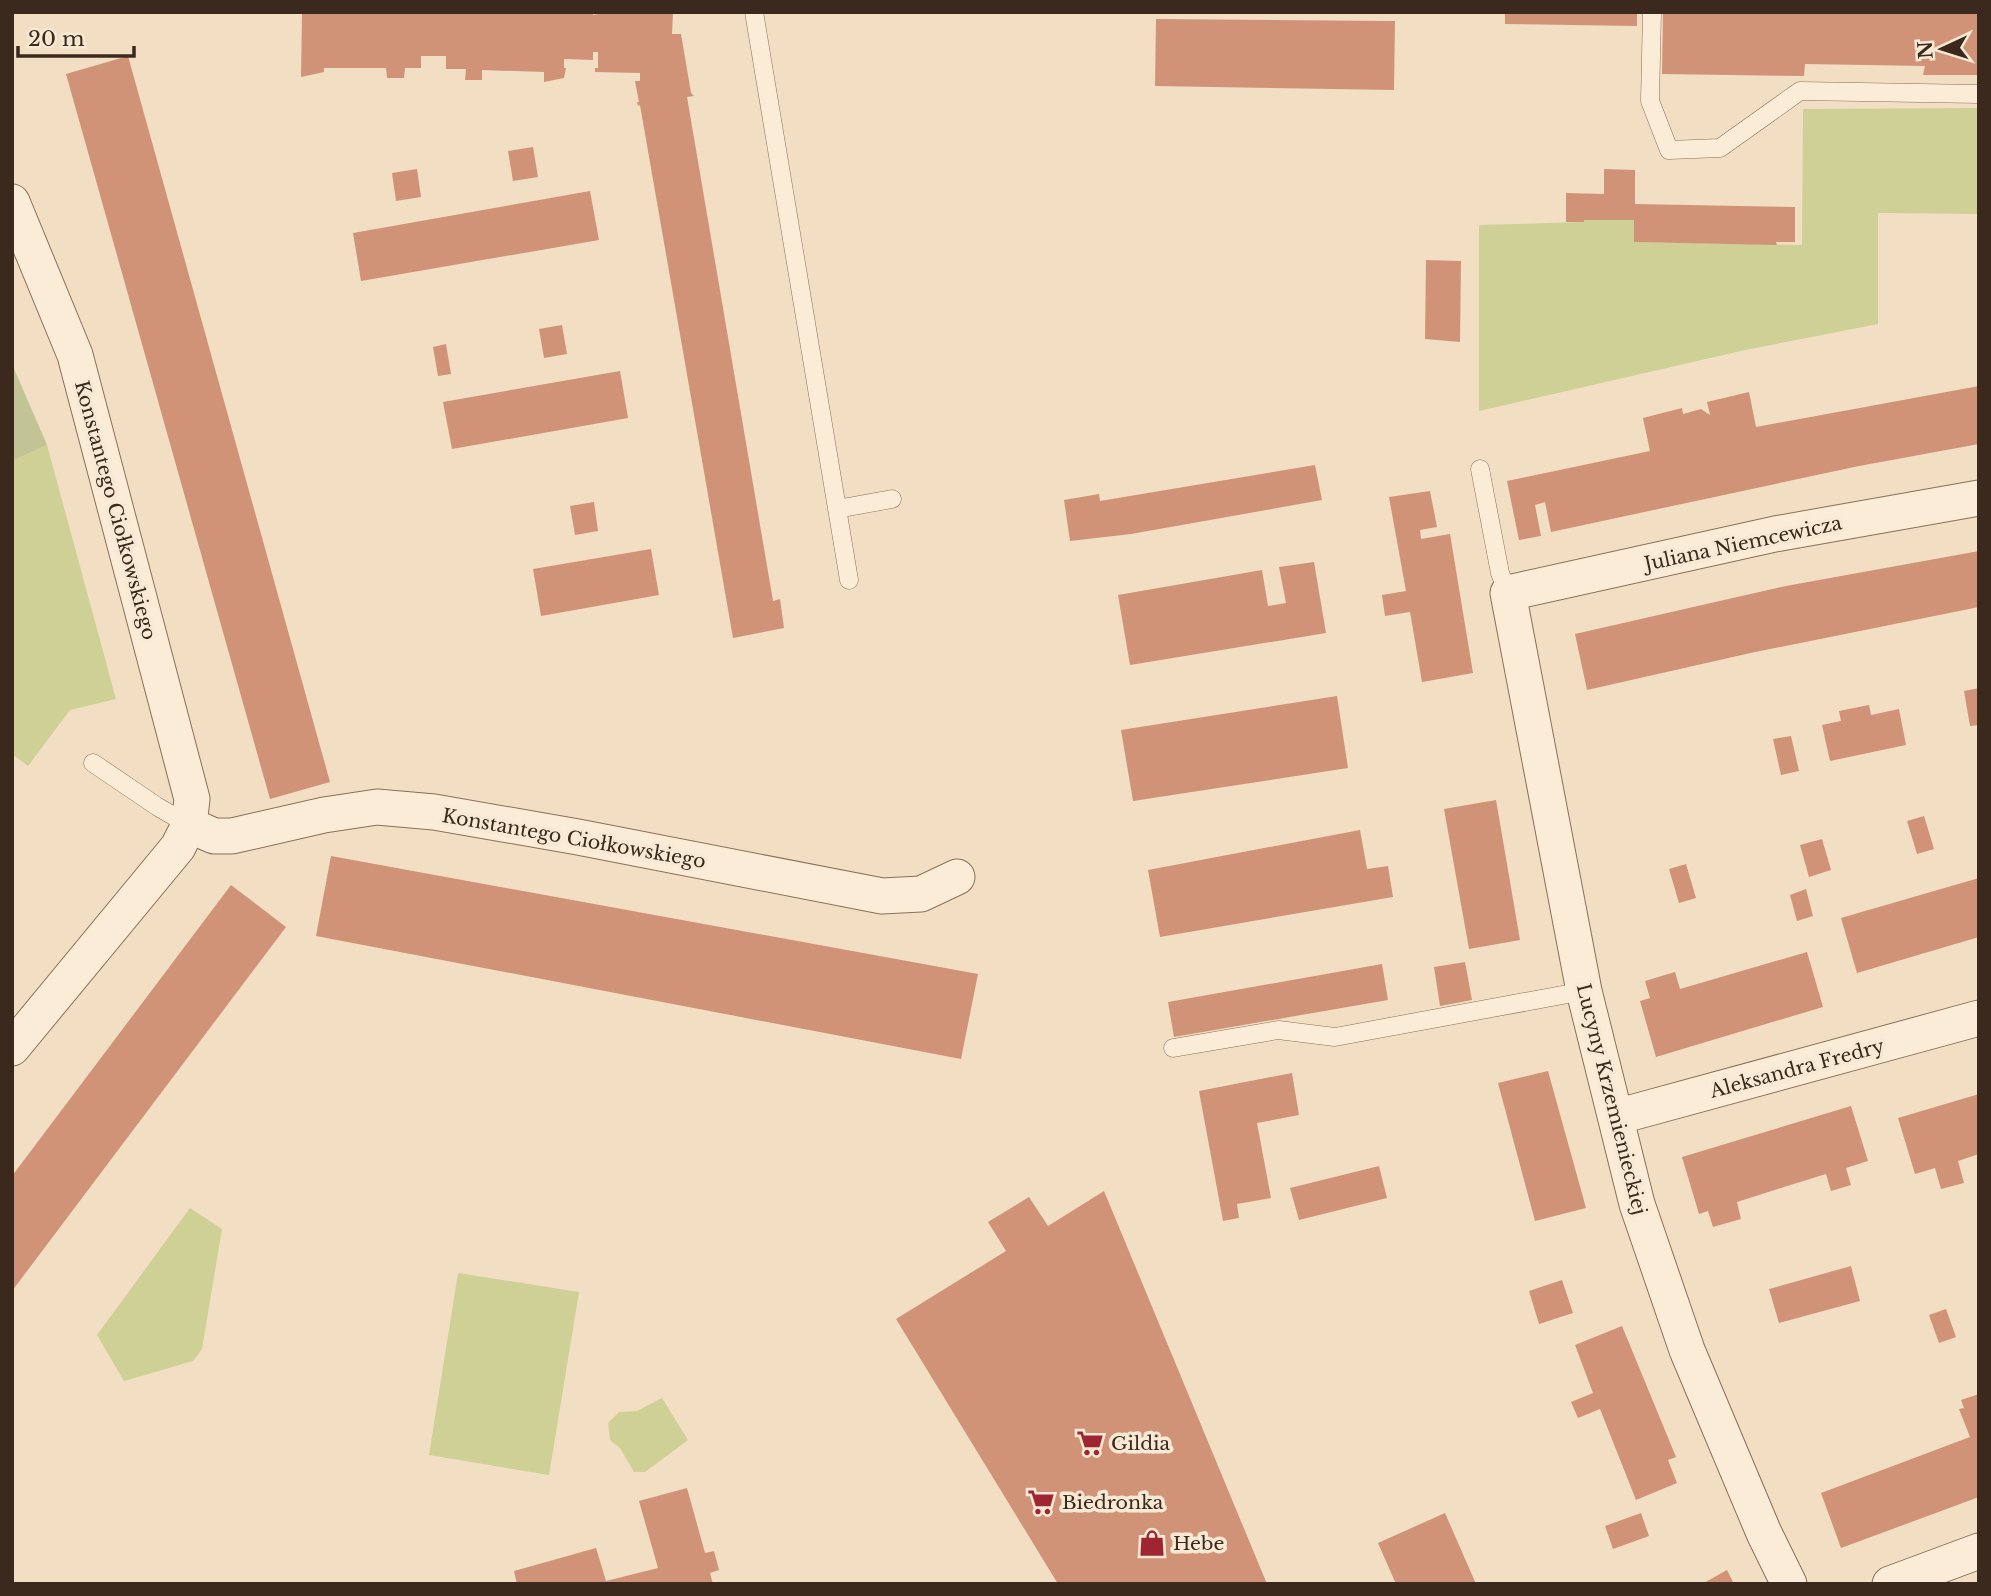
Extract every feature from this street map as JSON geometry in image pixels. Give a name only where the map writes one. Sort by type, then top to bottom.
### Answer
[{"type":"street","name":"Konstantego Ciołkowskiego","points":[[12,202],[75,355],[192,799],[189,825],[178,847],[12,1048]]},
{"type":"street","name":"Juliana Niemcewicza","points":[[1508,593],[1775,534],[1979,498]]},
{"type":"street","name":"Lucyny Krzemienieckiej","points":[[1508,593],[1584,991],[1637,1204],[1683,1339],[1764,1533],[1789,1584]]},
{"type":"street","name":"Konstantego Ciołkowskiego","points":[[189,825],[214,836],[232,836],[324,815],[377,807],[434,812],[578,836],[882,896],[921,894],[957,877]]},
{"type":"street","name":"Aleksandra Fredry","points":[[1616,1117],[1979,1018]]},
{"type":"street","points":[[1890,1584],[1979,1551]]},
{"type":"lane","points":[[754,12],[849,580]]},
{"type":"lane","points":[[1651,12],[1650,101],[1669,150],[1720,148],[1800,91],[1979,94]]},
{"type":"lane","points":[[1480,469],[1500,573],[1508,593]]},
{"type":"lane","points":[[836,509],[892,499]]},
{"type":"lane","points":[[93,763],[189,825]]},
{"type":"lane","points":[[1173,1048],[1278,1030],[1335,1037],[1584,991]]},
{"type":"green space","points":[[1979,108],[1979,214],[1878,213],[1878,324],[1745,350],[1479,411],[1479,225],[1634,220],[1634,242],[1802,245],[1803,109]]},
{"type":"green space","points":[[12,364],[47,445],[12,461]]},
{"type":"green space","points":[[47,445],[116,699],[70,710],[28,766],[12,754],[12,461]]},
{"type":"green space","points":[[190,1208],[222,1229],[202,1349],[193,1361],[124,1381],[97,1335]]},
{"type":"green space","points":[[458,1273],[579,1292],[549,1475],[429,1455]]},
{"type":"green space","points":[[662,1398],[688,1440],[645,1472],[634,1472],[620,1448],[610,1440],[608,1423],[619,1412],[637,1411]]},
{"type":"building","points":[[302,12],[593,12],[593,15],[598,12],[673,12],[672,34],[681,34],[691,93],[694,96],[687,97],[773,601],[780,599],[784,628],[733,638],[640,105],[638,106],[637,102],[635,81],[640,81],[640,73],[595,72],[595,68],[598,68],[598,52],[593,52],[593,60],[564,59],[564,78],[544,82],[544,72],[482,70],[482,80],[465,80],[466,69],[446,69],[446,56],[421,56],[421,68],[405,68],[404,78],[387,78],[386,68],[324,68],[324,72],[301,77]]},
{"type":"building","points":[[1505,12],[1637,12],[1637,26],[1505,24]]},
{"type":"building","points":[[1663,12],[1979,12],[1979,75],[1923,75],[1925,66],[1805,64],[1804,76],[1662,74]]},
{"type":"building","points":[[1156,19],[1395,21],[1394,90],[1155,86]]},
{"type":"building","points":[[128,56],[330,782],[270,799],[66,74]]},
{"type":"building","points":[[533,147],[538,177],[513,181],[508,151]]},
{"type":"building","points":[[417,169],[421,197],[396,201],[392,173]]},
{"type":"building","points":[[1604,169],[1635,170],[1635,204],[1795,207],[1795,242],[1776,242],[1777,245],[1634,242],[1634,220],[1566,222],[1566,193],[1604,194]]},
{"type":"building","points":[[590,191],[599,240],[361,281],[353,233]]},
{"type":"building","points":[[1426,260],[1461,261],[1460,342],[1425,339]]},
{"type":"building","points":[[562,325],[567,354],[544,358],[539,329]]},
{"type":"building","points":[[446,344],[451,374],[438,376],[433,347]]},
{"type":"building","points":[[620,371],[628,418],[452,449],[443,402]]},
{"type":"building","points":[[1979,386],[1979,444],[1859,466],[1551,532],[1545,502],[1535,505],[1541,536],[1519,540],[1507,481],[1650,451],[1643,418],[1682,408],[1683,414],[1701,409],[1710,415],[1707,402],[1749,392],[1756,427]]},
{"type":"building","points":[[1315,465],[1322,500],[1131,534],[1070,541],[1064,500],[1099,494],[1100,501]]},
{"type":"building","points":[[1430,491],[1437,527],[1420,530],[1421,539],[1450,534],[1473,673],[1422,682],[1410,612],[1385,616],[1382,595],[1406,591],[1389,497]]},
{"type":"building","points":[[594,502],[598,531],[575,535],[570,506]]},
{"type":"building","points":[[651,549],[659,595],[541,616],[533,569]]},
{"type":"building","points":[[1979,551],[1979,607],[1755,652],[1587,690],[1575,634],[1786,586]]},
{"type":"building","points":[[1314,562],[1326,633],[1130,665],[1118,595],[1262,570],[1268,606],[1286,603],[1279,567]]},
{"type":"building","points":[[1979,688],[1979,725],[1970,726],[1964,691]]},
{"type":"building","points":[[1337,696],[1348,768],[1133,801],[1121,730]]},
{"type":"building","points":[[1869,705],[1871,715],[1899,709],[1906,745],[1830,761],[1822,725],[1841,721],[1839,711]]},
{"type":"building","points":[[1791,736],[1799,771],[1781,775],[1773,739]]},
{"type":"building","points":[[1496,800],[1520,940],[1469,949],[1444,809]]},
{"type":"building","points":[[1924,816],[1934,849],[1917,854],[1907,821]]},
{"type":"building","points":[[1360,830],[1367,869],[1388,866],[1393,897],[1160,937],[1148,870]]},
{"type":"building","points":[[1822,839],[1831,870],[1809,877],[1800,845]]},
{"type":"building","points":[[331,856],[978,974],[961,1059],[316,936]]},
{"type":"building","points":[[1686,864],[1696,898],[1679,903],[1669,869]]},
{"type":"building","points":[[1979,878],[1979,937],[1857,973],[1841,918]]},
{"type":"building","points":[[231,885],[286,927],[12,1291],[12,1176]]},
{"type":"building","points":[[1806,889],[1813,916],[1797,921],[1790,895]]},
{"type":"building","points":[[1807,952],[1823,1007],[1656,1057],[1640,1001],[1650,998],[1645,981],[1675,972],[1680,989]]},
{"type":"building","points":[[1465,962],[1472,1000],[1440,1006],[1434,967]]},
{"type":"building","points":[[1382,964],[1388,1000],[1174,1037],[1168,1002]]},
{"type":"building","points":[[1548,1071],[1586,1208],[1535,1221],[1498,1083]]},
{"type":"building","points":[[1292,1073],[1299,1115],[1257,1123],[1271,1198],[1237,1204],[1239,1218],[1223,1221],[1199,1091]]},
{"type":"building","points":[[1979,1094],[1979,1154],[1958,1161],[1964,1183],[1941,1189],[1935,1168],[1915,1174],[1898,1118]]},
{"type":"building","points":[[1851,1106],[1868,1161],[1846,1168],[1851,1185],[1831,1191],[1826,1174],[1737,1202],[1741,1219],[1713,1227],[1708,1211],[1699,1214],[1682,1157]]},
{"type":"building","points":[[1379,1166],[1387,1198],[1299,1220],[1290,1188]]},
{"type":"building","name":"Gildia","points":[[1104,1191],[1267,1584],[1058,1584],[896,1319],[1006,1251],[988,1222],[1029,1197],[1048,1226]]},
{"type":"building","points":[[1851,1266],[1860,1301],[1779,1323],[1769,1289]]},
{"type":"building","points":[[1562,1280],[1573,1313],[1539,1324],[1529,1291]]},
{"type":"building","points":[[1946,1309],[1956,1337],[1939,1343],[1929,1315]]},
{"type":"building","points":[[1622,1326],[1676,1457],[1668,1460],[1677,1483],[1636,1500],[1600,1409],[1578,1418],[1571,1402],[1593,1393],[1575,1345]]},
{"type":"building","points":[[1979,1394],[1979,1497],[1841,1548],[1821,1493],[1970,1437],[1959,1409],[1964,1408],[1961,1400]]},
{"type":"building","points":[[687,1488],[705,1553],[714,1551],[719,1570],[710,1573],[713,1584],[517,1584],[514,1571],[596,1548],[606,1581],[658,1568],[639,1501]]},
{"type":"building","points":[[1445,1513],[1476,1584],[1396,1584],[1378,1543]]},
{"type":"building","points":[[1641,1513],[1649,1536],[1613,1549],[1605,1526]]},
{"type":"building","points":[[1727,1570],[1734,1584],[1702,1584]]},
{"type":"place","name":"Gildia","points":[[1090,1443]]},
{"type":"place","name":"Biedronka","points":[[1041,1502]]},
{"type":"place","name":"Hebe","points":[[1152,1543]]}]
